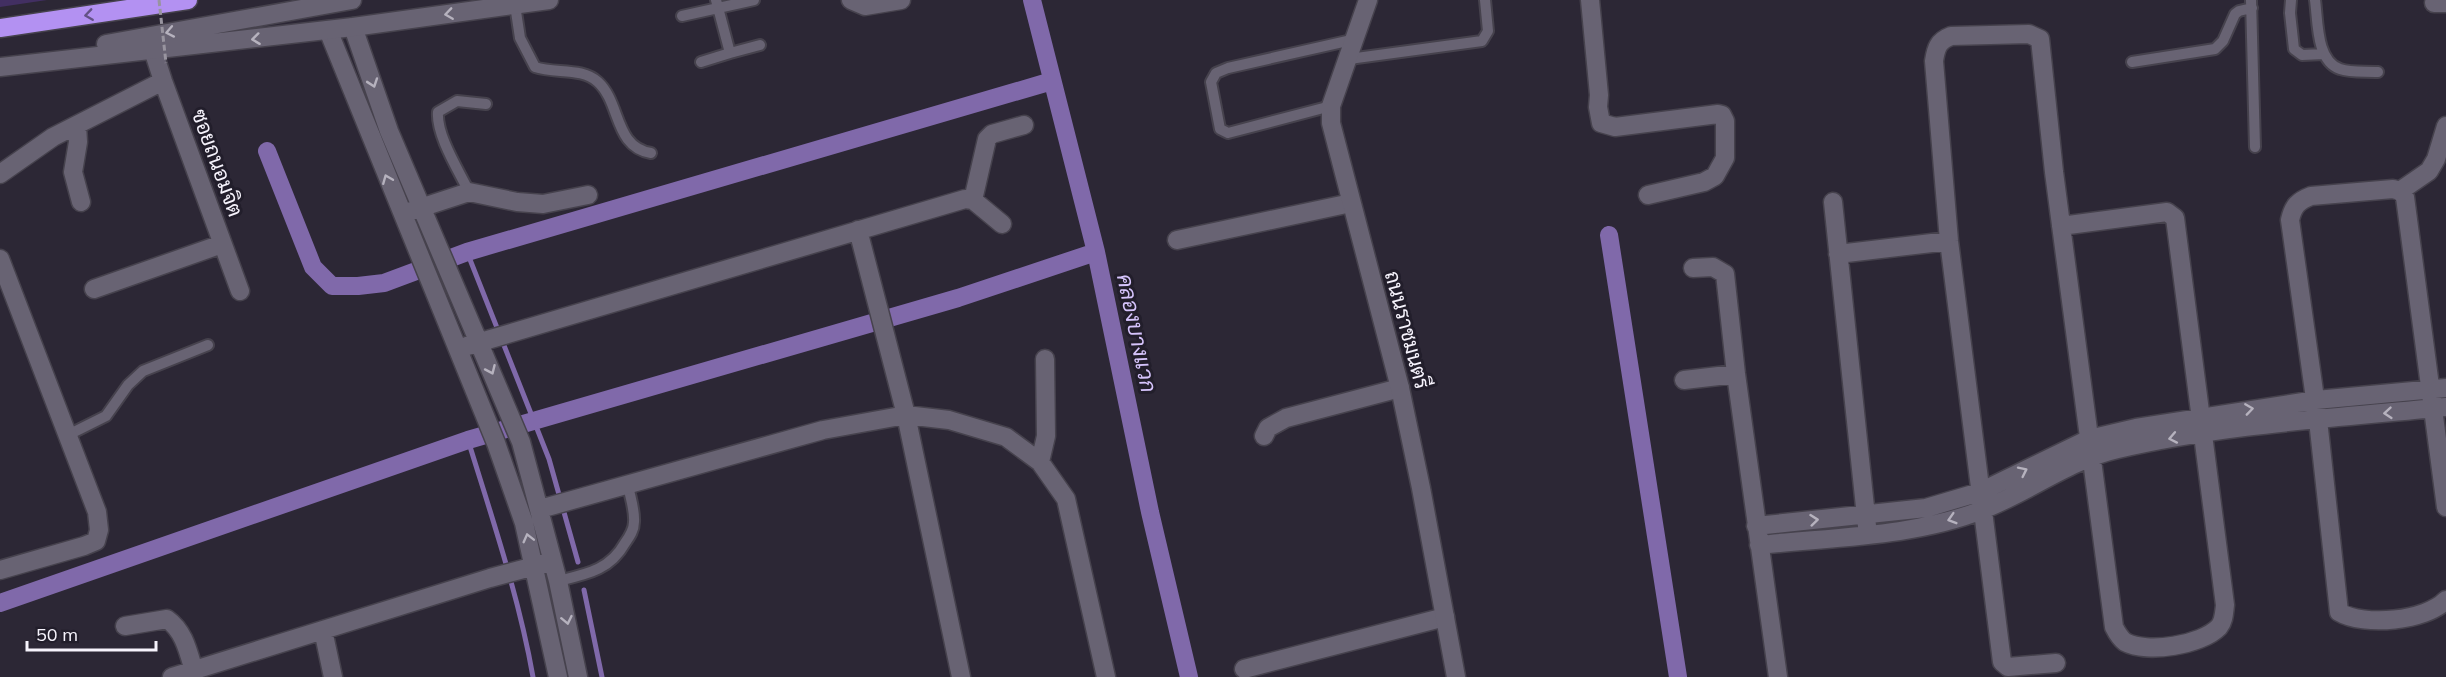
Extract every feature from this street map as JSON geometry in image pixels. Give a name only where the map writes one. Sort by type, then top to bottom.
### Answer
[{"type":"highway","points":[[0,28],[188,0]]},
{"type":"street","points":[[0,66],[191,27],[352,0]]},
{"type":"street","points":[[0,66],[160,56],[549,0]]},
{"type":"street","points":[[851,0],[865,6],[901,0]]},
{"type":"street","name":"ถนนราชมนตรี","points":[[1368,0],[1331,106],[1331,123],[1400,388],[1456,677]]},
{"type":"street","points":[[1590,0],[1601,123],[1615,127],[1718,114],[1722,115],[1725,121],[1725,158],[1715,176],[1704,182],[1648,195]]},
{"type":"street","points":[[353,27],[389,131],[437,246],[452,278],[495,339],[505,404],[521,441],[540,509],[558,580],[578,677]]},
{"type":"street","points":[[328,30],[456,350],[496,443],[524,523],[558,677]]},
{"type":"street","points":[[2056,663],[2008,667],[2002,662],[1949,241],[1935,61],[1936,48],[1942,40],[1951,36],[2029,34],[2040,39],[2061,226],[2114,627],[2118,635],[2126,642],[2146,647],[2175,645],[2203,638],[2218,628],[2224,619],[2225,605],[2175,218],[2167,212],[2061,226]]},
{"type":"street","name":"ซอยถนอมจิต","points":[[160,56],[163,81],[240,291]]},
{"type":"street","points":[[0,174],[53,137],[163,81]]},
{"type":"street","points":[[77,125],[78,142],[73,172],[81,202]]},
{"type":"street","points":[[973,200],[977,174],[987,139],[992,134],[1024,125]]},
{"type":"street","points":[[2400,191],[2429,171],[2436,159],[2446,126]]},
{"type":"street","points":[[2446,507],[2438,388],[2405,197],[2400,191],[2393,189],[2311,196],[2299,201],[2292,209],[2290,220],[2316,400],[2340,612],[2347,617],[2360,620],[2387,620],[2422,614],[2446,600]]},
{"type":"street","points":[[401,214],[469,192],[518,202],[543,204],[588,195]]},
{"type":"street","points":[[456,350],[965,200],[973,200],[1002,224]]},
{"type":"street","points":[[1833,202],[1867,525]]},
{"type":"street","points":[[1177,240],[1351,203]]},
{"type":"street","points":[[858,230],[906,415],[961,677]]},
{"type":"street","points":[[1838,254],[1949,241]]},
{"type":"street","points":[[94,289],[222,244]]},
{"type":"street","points":[[0,259],[97,512],[99,530],[96,541],[0,570]]},
{"type":"street","points":[[1693,268],[1713,267],[1725,274],[1736,374],[1778,677]]},
{"type":"street","points":[[1040,462],[1046,436],[1045,359]]},
{"type":"street","points":[[1684,380],[1736,374]]},
{"type":"street","points":[[1264,436],[1268,428],[1286,418],[1400,388]]},
{"type":"street","points":[[1759,545],[1867,525],[1926,508],[1980,492],[2090,448],[2118,449],[2203,424],[2316,400],[2438,388]]},
{"type":"street","points":[[2203,424],[2318,420],[2439,407]]},
{"type":"street","points":[[540,509],[823,430],[906,415],[949,420],[1006,437],[1040,462],[1066,499],[1106,677]]},
{"type":"street","points":[[1756,526],[1931,526],[1983,510],[2090,448]]},
{"type":"street","points":[[181,675],[490,578],[553,561]]},
{"type":"street","points":[[1244,669],[1445,617]]},
{"type":"street","points":[[125,626],[167,619],[177,626],[188,650],[181,675]]},
{"type":"street","points":[[323,630],[333,677]]},
{"type":"lane","points":[[682,16],[717,4],[754,0]]},
{"type":"lane","points":[[1349,59],[1475,43],[1482,40],[1488,31],[1485,0]]},
{"type":"lane","points":[[2291,0],[2294,49],[2302,55],[2324,54]]},
{"type":"lane","points":[[2315,0],[2324,54],[2329,62],[2337,68],[2378,72]]},
{"type":"lane","points":[[717,4],[730,53]]},
{"type":"lane","points":[[2132,62],[2215,49],[2223,41],[2235,14],[2251,4],[2255,147]]},
{"type":"lane","points":[[515,5],[520,38],[536,67],[548,71],[578,73],[599,82],[608,93],[621,128],[633,146],[638,151],[651,153]]},
{"type":"lane","points":[[1331,106],[1228,133],[1220,129],[1211,81],[1216,73],[1228,68],[1356,39]]},
{"type":"lane","points":[[700,62],[760,45]]},
{"type":"lane","points":[[469,192],[441,133],[437,120],[438,111],[457,101],[486,104]]},
{"type":"lane","points":[[68,435],[106,416],[128,385],[143,371],[208,345]]},
{"type":"lane","points":[[558,580],[593,573],[609,564],[621,552],[633,530],[635,519],[628,485]]},
{"type":"path","points":[[159,0],[160,56]]},
{"type":"shaded area","points":[[0,0],[47,0],[0,7]]},
{"type":"waterway","name":"คลองบางแวก","points":[[1032,0],[1096,252],[1150,512],[1189,677]]},
{"type":"waterway","points":[[267,151],[313,267],[332,286],[358,286],[384,283],[467,252],[1052,81]]},
{"type":"waterway","points":[[1609,235],[1678,677]]},
{"type":"waterway","points":[[467,252],[549,459],[578,562]]},
{"type":"waterway","points":[[0,603],[468,440],[958,298],[1096,252]]},
{"type":"waterway","points":[[468,440],[513,587],[533,677]]},
{"type":"waterway","points":[[584,590],[602,677]]}]
